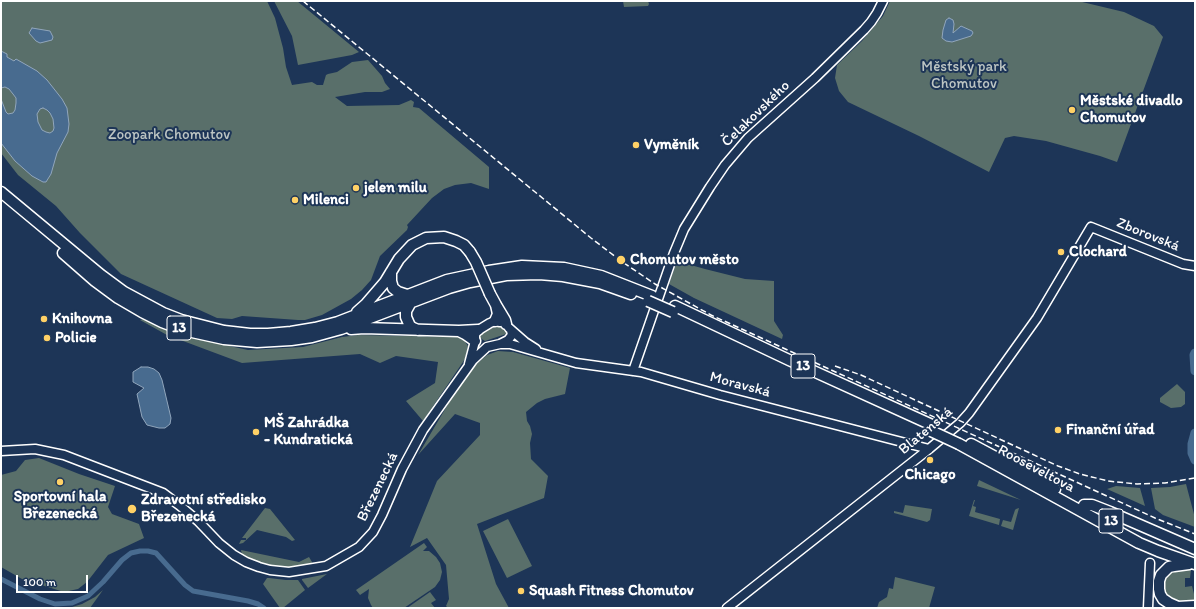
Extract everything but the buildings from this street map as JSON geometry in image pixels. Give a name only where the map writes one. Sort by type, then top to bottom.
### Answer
[{"type":"highway","name":"13","points":[[1,192],[101,276],[124,292],[151,307],[181,320],[224,331],[250,334],[268,334],[316,328],[409,299],[470,282],[506,275],[539,274],[563,276],[600,283],[674,309],[930,427],[1084,505],[1139,540],[1157,548],[1193,558]]},
{"type":"highway","name":"13","points":[[1,199],[101,285],[130,305],[162,322],[183,330],[224,339],[257,342],[291,340],[312,337],[341,329],[409,299]]},
{"type":"highway","points":[[351,317],[366,304],[385,282],[399,259],[412,245],[426,238],[444,237],[464,246],[470,252],[496,306],[509,327]]},
{"type":"highway","points":[[392,271],[390,278],[394,288],[409,299],[406,317],[410,326],[418,330]]},
{"type":"highway","points":[[495,321],[498,314],[496,306]]},
{"type":"highway","points":[[341,329],[478,330]]},
{"type":"highway","points":[[459,331],[475,341]]},
{"type":"highway","name":"Rooseveltova","points":[[960,441],[1098,520],[1139,540]]},
{"type":"highway","points":[[1084,505],[1092,505],[1138,524],[1193,558]]},
{"type":"highway","points":[[1193,558],[1165,570],[1159,581],[1159,589],[1163,599],[1169,603],[1178,607],[1195,606]]},
{"type":"street","name":"Čelakovského","points":[[633,371],[652,302],[684,229],[710,187],[725,165],[748,138],[815,78],[864,30],[874,18],[883,1]]},
{"type":"street","name":"Zborovská","points":[[1091,227],[1183,264],[1195,266]]},
{"type":"street","name":"Blatenská","points":[[727,608],[960,423],[1037,318],[1091,227]]},
{"type":"street","points":[[468,365],[475,341],[475,335],[478,330],[495,321],[501,322],[509,327],[525,342],[542,353]]},
{"type":"street","points":[[475,341],[480,346],[487,347],[500,344],[512,335],[509,327]]},
{"type":"street","name":"Moravská","points":[[500,344],[510,344],[576,363],[633,371],[929,449]]},
{"type":"street","points":[[468,365],[487,347]]},
{"type":"street","name":"Březenecká","points":[[1,451],[35,449],[64,456],[162,494],[179,505],[198,521],[219,543],[246,562],[270,570],[289,572],[306,570],[326,566],[349,553],[359,547],[373,532],[402,469],[423,430],[468,365]]},
{"type":"street","points":[[1148,608],[1150,563]]},
{"type":"green space","name":"Zoopark Chomutov","points":[[1,1],[267,1],[275,18],[283,48],[286,67],[292,85],[312,82],[317,85],[323,85],[326,75],[337,72],[352,62],[368,60],[382,76],[390,89],[382,92],[365,92],[335,97],[347,106],[399,105],[411,100],[414,102],[413,107],[419,108],[489,167],[489,189],[471,183],[455,185],[444,189],[432,198],[407,225],[407,230],[380,256],[371,280],[362,290],[351,299],[322,315],[305,320],[242,316],[232,319],[217,318],[121,274],[80,233],[56,206],[18,175],[1,153]]},
{"type":"green space","points":[[274,1],[297,1],[359,52],[352,55],[298,65],[292,36]]},
{"type":"green space","points":[[623,1],[648,1],[649,4],[648,6],[624,7]]},
{"type":"green space","name":"Městský park Chomutov","points":[[890,1],[1078,1],[1124,12],[1154,26],[1163,37],[1117,162],[1046,141],[1014,136],[1005,138],[989,172],[848,102],[839,91],[835,78],[837,65],[862,41],[883,16]]},
{"type":"green space","points":[[680,262],[745,279],[774,281],[774,321],[783,335],[782,339],[694,298],[669,284],[676,264]]},
{"type":"green space","points":[[143,319],[211,342],[248,350],[303,347],[342,337],[358,335],[462,337],[468,346],[465,359],[423,421],[406,401],[435,383],[438,362],[396,356],[380,363],[360,354],[242,363],[167,335],[140,320]]},
{"type":"green space","points":[[495,327],[503,327],[506,330],[506,334],[485,341],[480,338],[480,334],[485,330]]},
{"type":"green space","points":[[498,351],[513,352],[570,368],[565,394],[545,399],[537,403],[526,412],[527,421],[532,434],[530,443],[531,459],[548,476],[544,498],[477,524],[496,584],[509,608],[448,608],[446,606],[449,599],[446,565],[427,538],[410,547],[437,481],[480,435],[480,423],[455,414],[418,455],[467,372],[487,355]]},
{"type":"green space","points":[[1177,384],[1185,392],[1185,404],[1181,407],[1171,408],[1160,402],[1160,398]]},
{"type":"green space","points":[[39,458],[115,486],[108,507],[112,514],[139,524],[144,538],[108,555],[87,582],[78,589],[64,592],[22,579],[1,567],[1,475],[16,471],[25,460]]},
{"type":"green space","points":[[979,480],[1021,500],[977,486]]},
{"type":"green space","points":[[1186,484],[1195,518],[1195,527],[1163,515],[1155,509],[1151,488]]},
{"type":"green space","points":[[1116,486],[1140,488],[1145,506],[1107,489]]},
{"type":"green space","points":[[974,500],[973,506],[976,507],[975,512],[1000,519],[999,525],[969,516]]},
{"type":"green space","points":[[905,505],[932,509],[930,520],[927,522],[894,513],[894,511],[903,513]]},
{"type":"green space","points":[[265,508],[270,509],[295,540],[292,541],[286,537],[257,530],[243,543],[239,544],[241,540],[246,540],[246,538],[242,538]]},
{"type":"green space","points":[[1019,508],[1013,530],[1001,526],[1003,520],[1011,522],[1015,510]]},
{"type":"green space","points":[[508,519],[532,566],[507,578],[483,531]]},
{"type":"green space","points":[[424,543],[427,547],[423,551],[429,551],[440,563],[442,572],[440,580],[435,587],[404,608],[373,608],[368,598],[369,589],[360,595],[356,590]]},
{"type":"green space","points":[[241,550],[299,562],[309,557],[312,562],[311,565],[296,568],[284,568],[267,565],[244,557]]},
{"type":"green space","points":[[1184,567],[1191,569],[1190,578],[1185,578],[1185,587],[1192,586],[1195,603],[1174,601],[1166,594],[1163,586],[1165,577],[1172,570]]},
{"type":"green space","points":[[327,574],[308,588],[302,580],[302,579]]},
{"type":"green space","points":[[895,577],[935,587],[929,608],[877,608],[879,602],[887,597],[889,588],[893,589]]},
{"type":"green space","points":[[267,578],[298,580],[305,590],[283,608],[280,608],[263,584]]},
{"type":"green space","points":[[103,590],[90,608],[54,608],[72,607],[82,604],[95,597]]},
{"type":"green space","points":[[430,592],[436,600],[431,603],[435,608],[407,608]]},
{"type":"water","points":[[949,18],[953,20],[953,33],[961,26],[972,31],[973,33],[971,36],[952,42],[946,41],[942,38],[946,20]]},
{"type":"water","points":[[32,28],[50,31],[53,37],[52,40],[40,43],[36,41],[29,33]]},
{"type":"water","points":[[1,51],[7,54],[7,57],[14,61],[16,59],[37,71],[47,80],[67,108],[69,124],[68,132],[57,153],[51,174],[46,182],[32,176],[15,161],[1,143],[1,99],[8,114],[13,113],[15,110],[16,98],[9,89],[5,87],[1,88]],"holes":[[[43,108],[47,110],[53,119],[54,128],[50,133],[42,130],[38,122],[37,114],[40,109]]]},
{"type":"water","points":[[141,367],[154,369],[159,373],[162,380],[171,418],[170,424],[165,428],[147,425],[142,417],[137,394],[144,388],[133,382],[133,372]]},
{"type":"waterway","points":[[1195,353],[1195,371]]},
{"type":"waterway","points":[[1195,433],[1192,444],[1192,453],[1195,460]]},
{"type":"waterway","points":[[1,579],[40,599],[55,604],[72,603],[88,596],[103,582],[122,560],[131,553],[148,551],[156,553],[185,585],[193,591],[248,601],[258,604],[264,608]]},
{"type":"railway","points":[[303,1],[591,238],[655,284],[711,315],[1155,518],[1195,534]]},
{"type":"railway","points":[[835,366],[861,375],[1058,466],[1080,474],[1108,481],[1137,484],[1165,483],[1195,478]]},
{"type":"place","name":"Městské divadlo Chomutov","points":[[1072,110]]},
{"type":"place","name":"Vyměník","points":[[636,145]]},
{"type":"place","name":"jelen milu","points":[[356,188]]},
{"type":"place","name":"Milenci","points":[[295,200]]},
{"type":"place","name":"Clochard","points":[[1061,252]]},
{"type":"place","name":"Chomutov město","points":[[621,260]]},
{"type":"place","name":"Knihovna","points":[[44,319]]},
{"type":"place","name":"Policie","points":[[47,338]]},
{"type":"place","name":"Finanční úřad","points":[[1058,430]]},
{"type":"place","name":"MŠ Zahrádka - Kundratická","points":[[256,432]]},
{"type":"place","name":"Chicago","points":[[930,460]]},
{"type":"place","name":"Sportovní hala Březenecká","points":[[60,482]]},
{"type":"place","name":"Zdravotní středisko Březenecká","points":[[132,509]]},
{"type":"place","name":"Squash Fitness Chomutov","points":[[521,591]]}]
